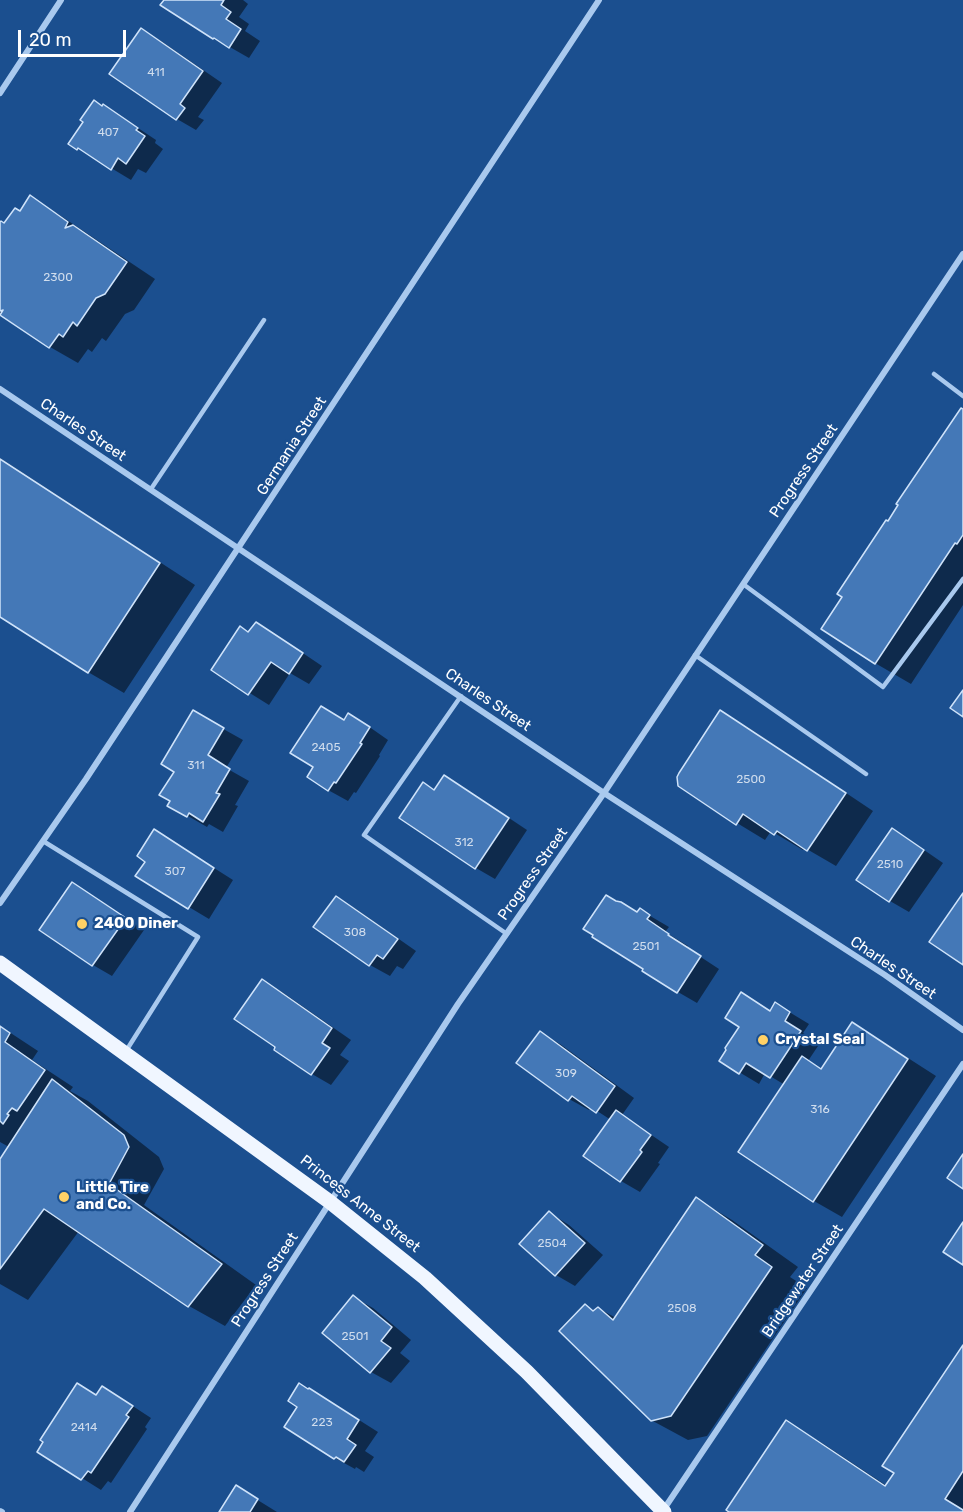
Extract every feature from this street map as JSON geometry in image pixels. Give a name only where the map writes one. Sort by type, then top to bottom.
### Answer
[{"type":"main road","name":"Princess Anne Street","points":[[0,963],[330,1202],[425,1278],[519,1364],[663,1512]]},
{"type":"street","points":[[0,93],[61,0]]},
{"type":"street","name":"Germania Street","points":[[0,903],[86,779],[599,0]]},
{"type":"street","name":"Progress Street","points":[[130,1512],[458,1004],[604,793],[963,254]]},
{"type":"street","name":"Charles Street","points":[[0,389],[604,793],[885,975],[963,1030]]},
{"type":"street","name":"Bridgewater Street","points":[[663,1512],[963,1064]]},
{"type":"lane","points":[[151,489],[264,320]]},
{"type":"lane","points":[[934,374],[963,396]]},
{"type":"lane","points":[[743,584],[883,687],[963,579]]},
{"type":"lane","points":[[695,655],[866,774]]},
{"type":"lane","points":[[461,696],[364,835],[507,934]]},
{"type":"lane","points":[[43,841],[198,937],[125,1053]]},
{"type":"building","points":[[164,0],[224,0],[221,5],[231,12],[226,19],[241,29],[229,48],[160,5]]},
{"type":"building","points":[[141,28],[203,71],[180,104],[185,108],[176,120],[109,74]]},
{"type":"building","points":[[94,100],[138,128],[136,130],[145,136],[126,164],[118,158],[111,170],[68,144],[83,122],[80,120]]},
{"type":"building","points":[[30,195],[68,222],[65,228],[73,225],[127,262],[105,294],[96,298],[77,326],[73,322],[63,337],[59,334],[49,348],[0,315],[3,310],[0,311],[0,222],[4,223],[15,208],[20,211]]},
{"type":"building","points":[[961,408],[963,409],[963,535],[957,544],[955,543],[875,664],[821,629],[842,597],[837,594],[886,520],[888,521],[898,505],[896,504]]},
{"type":"building","points":[[0,459],[160,563],[88,673],[0,617]]},
{"type":"building","points":[[256,622],[303,653],[289,674],[271,662],[248,695],[211,670],[240,626],[248,632]]},
{"type":"building","points":[[963,690],[963,717],[950,708]]},
{"type":"building","points":[[321,706],[344,720],[348,713],[370,727],[360,743],[362,744],[328,791],[307,777],[313,767],[290,753]]},
{"type":"building","points":[[193,710],[224,728],[208,755],[230,769],[216,793],[220,794],[203,822],[189,813],[187,817],[167,806],[170,801],[159,795],[174,772],[161,764]]},
{"type":"building","points":[[720,710],[846,793],[807,851],[777,831],[774,835],[743,814],[736,825],[678,786],[679,773]]},
{"type":"building","points":[[444,775],[509,818],[475,869],[399,818],[423,782],[434,790]]},
{"type":"building","points":[[892,828],[924,850],[889,902],[856,880]]},
{"type":"building","points":[[154,829],[214,868],[188,909],[135,876],[145,862],[137,856]]},
{"type":"building","name":"2400 Diner","points":[[72,882],[126,918],[92,966],[39,930]]},
{"type":"building","points":[[963,893],[963,965],[929,942]]},
{"type":"building","points":[[606,895],[637,912],[640,908],[650,915],[647,919],[701,956],[677,993],[583,929]]},
{"type":"building","points":[[336,896],[398,939],[383,959],[377,955],[369,966],[313,927]]},
{"type":"building","points":[[262,979],[332,1028],[322,1043],[330,1048],[311,1075],[234,1019]]},
{"type":"building","name":"Crystal Seal","points":[[741,992],[770,1011],[775,1002],[790,1012],[785,1021],[801,1031],[770,1078],[746,1063],[739,1074],[719,1061],[739,1027],[725,1018]]},
{"type":"building","points":[[852,1022],[908,1059],[813,1202],[738,1152],[802,1056],[821,1069]]},
{"type":"building","points":[[0,1026],[10,1033],[5,1042],[45,1070],[17,1111],[12,1108],[3,1124],[0,1121]]},
{"type":"building","points":[[540,1031],[615,1086],[596,1113],[572,1096],[568,1101],[516,1063]]},
{"type":"building","name":"Little Tire and Co.","points":[[52,1079],[124,1135],[129,1147],[109,1184],[222,1264],[188,1307],[44,1209],[0,1269],[0,1159]]},
{"type":"building","points":[[616,1110],[651,1135],[640,1150],[642,1152],[620,1182],[583,1156]]},
{"type":"building","points":[[963,1154],[963,1189],[947,1178]]},
{"type":"building","points":[[696,1197],[763,1245],[755,1255],[772,1267],[671,1416],[651,1421],[559,1331],[585,1304],[593,1311],[598,1307],[613,1320]]},
{"type":"building","points":[[549,1211],[585,1243],[555,1276],[519,1244]]},
{"type":"building","points":[[963,1222],[963,1265],[943,1252]]},
{"type":"building","points":[[353,1295],[392,1327],[381,1341],[391,1348],[370,1373],[322,1333]]},
{"type":"building","points":[[963,1345],[963,1471],[945,1499],[963,1512],[729,1512],[726,1510],[786,1420],[885,1486],[894,1473],[882,1466]]},
{"type":"building","points":[[77,1383],[96,1395],[102,1386],[133,1406],[126,1415],[129,1417],[91,1473],[88,1471],[81,1480],[37,1452],[43,1442],[40,1440]]},
{"type":"building","points":[[299,1383],[359,1420],[347,1439],[356,1445],[344,1462],[336,1457],[334,1459],[284,1427],[297,1407],[288,1401]]},
{"type":"building","points":[[236,1485],[258,1499],[250,1512],[219,1512]]},
{"type":"place","name":"2400 Diner","points":[[82,924]]},
{"type":"place","name":"Crystal Seal","points":[[763,1040]]},
{"type":"place","name":"Little Tire and Co.","points":[[64,1197]]}]
